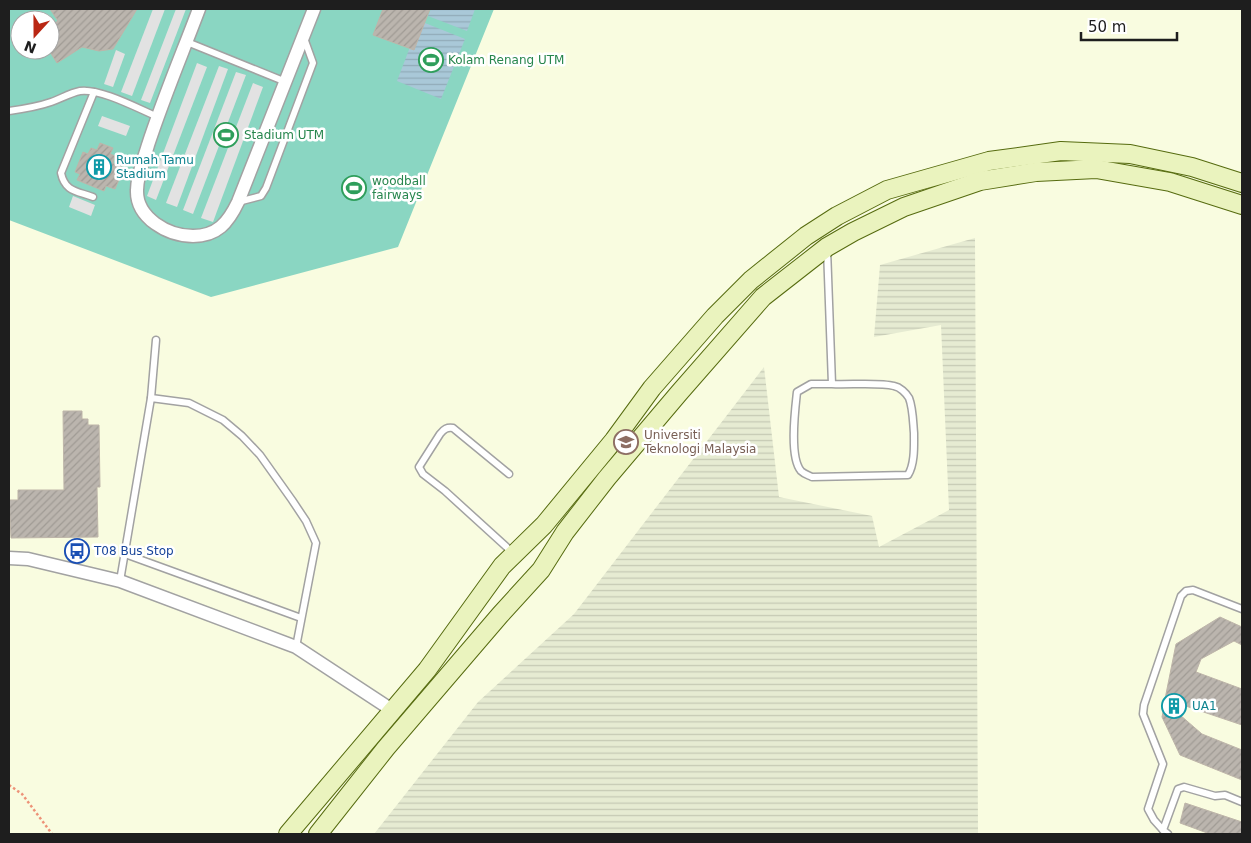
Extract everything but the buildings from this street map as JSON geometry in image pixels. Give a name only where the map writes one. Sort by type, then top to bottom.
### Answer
[{"type":"street","points":[[199,9],[158,117],[141,167],[137,190],[139,202],[144,213],[158,227],[183,236],[202,236],[212,233],[224,226],[231,218],[313,11]]},
{"type":"street","points":[[288,834],[427,670],[489,582],[513,553],[544,525],[614,440],[652,388],[715,316],[751,280],[806,236],[837,216],[887,190],[989,161],[1061,151],[1130,154],[1192,167],[1242,183]]},
{"type":"street","points":[[318,834],[386,748],[541,570],[565,532],[607,478],[763,297],[827,247],[904,207],[980,181],[1036,172],[1096,169],[1170,182],[1242,205]]},
{"type":"street","points":[[9,558],[28,559],[120,580],[296,648],[392,710]]},
{"type":"street","points":[[489,582],[501,598],[500,615]]},
{"type":"lane","points":[[313,11],[324,9]]},
{"type":"lane","points":[[238,202],[261,196],[266,188],[313,63],[303,35]]},
{"type":"lane","points":[[187,42],[286,82]]},
{"type":"lane","points":[[9,111],[41,105],[81,91],[94,92],[158,117]]},
{"type":"lane","points":[[93,197],[70,189],[63,184],[61,173],[94,92]]},
{"type":"lane","points":[[827,247],[832,384]]},
{"type":"lane","points":[[120,580],[151,398],[156,340]]},
{"type":"lane","points":[[811,384],[832,384],[895,386],[904,392],[909,398],[912,407],[914,431],[914,449],[908,474],[812,477],[801,471],[797,464],[794,432],[797,392],[811,384]]},
{"type":"lane","points":[[151,398],[189,403],[223,420],[260,454],[306,521],[316,543],[296,648]]},
{"type":"lane","points":[[508,474],[458,432],[450,428],[442,430],[419,468],[420,471],[445,491],[513,553]]},
{"type":"lane","points":[[125,554],[301,618]]},
{"type":"lane","points":[[1242,609],[1193,590],[1186,590],[1181,596],[1144,705],[1143,714],[1163,764],[1148,809],[1154,820],[1166,832],[1178,788],[1184,787],[1215,796],[1225,795],[1242,802]]},
{"type":"path","points":[[9,785],[22,794],[52,834]]},
{"type":"shaded area","name":"Universiti Teknologi Malaysia","points":[[9,9],[1242,9],[1242,834],[9,834]]},
{"type":"shaded area","points":[[153,9],[165,9],[132,96],[121,92]]},
{"type":"shaded area","points":[[176,9],[186,9],[150,103],[141,100]]},
{"type":"shaded area","points":[[116,50],[125,54],[113,87],[104,84]]},
{"type":"shaded area","points":[[197,63],[207,67],[156,200],[147,196]]},
{"type":"shaded area","points":[[219,66],[228,69],[177,207],[166,203]]},
{"type":"shaded area","points":[[236,72],[246,75],[193,214],[183,210]]},
{"type":"shaded area","points":[[253,83],[263,87],[213,222],[201,218]]},
{"type":"shaded area","points":[[102,116],[130,126],[126,136],[98,126]]},
{"type":"shaded area","points":[[73,196],[95,205],[91,216],[69,207]]},
{"type":"shaded area","points":[[975,238],[978,834],[374,834],[478,702],[574,614],[764,367],[779,497],[872,516],[879,547],[949,510],[941,325],[874,337],[880,265]]},
{"type":"green space","name":"Stadium UTM","points":[[9,9],[494,9],[398,247],[211,297],[9,220]]},
{"type":"water","name":"Kolam Renang UTM","points":[[431,9],[475,9],[467,31],[428,16]]},
{"type":"water","name":"Kolam Renang UTM","points":[[420,21],[465,39],[441,99],[397,81]]},
{"type":"place","name":"Kolam Renang UTM","points":[[431,60]]},
{"type":"place","name":"Stadium UTM","points":[[226,135]]},
{"type":"place","name":"Rumah Tamu Stadium","points":[[99,167]]},
{"type":"place","name":"woodball fairways","points":[[354,188]]},
{"type":"place","name":"Universiti Teknologi Malaysia","points":[[626,442]]},
{"type":"place","name":"T08 Bus Stop","points":[[77,551]]},
{"type":"place","name":"UA1","points":[[1174,706]]}]
